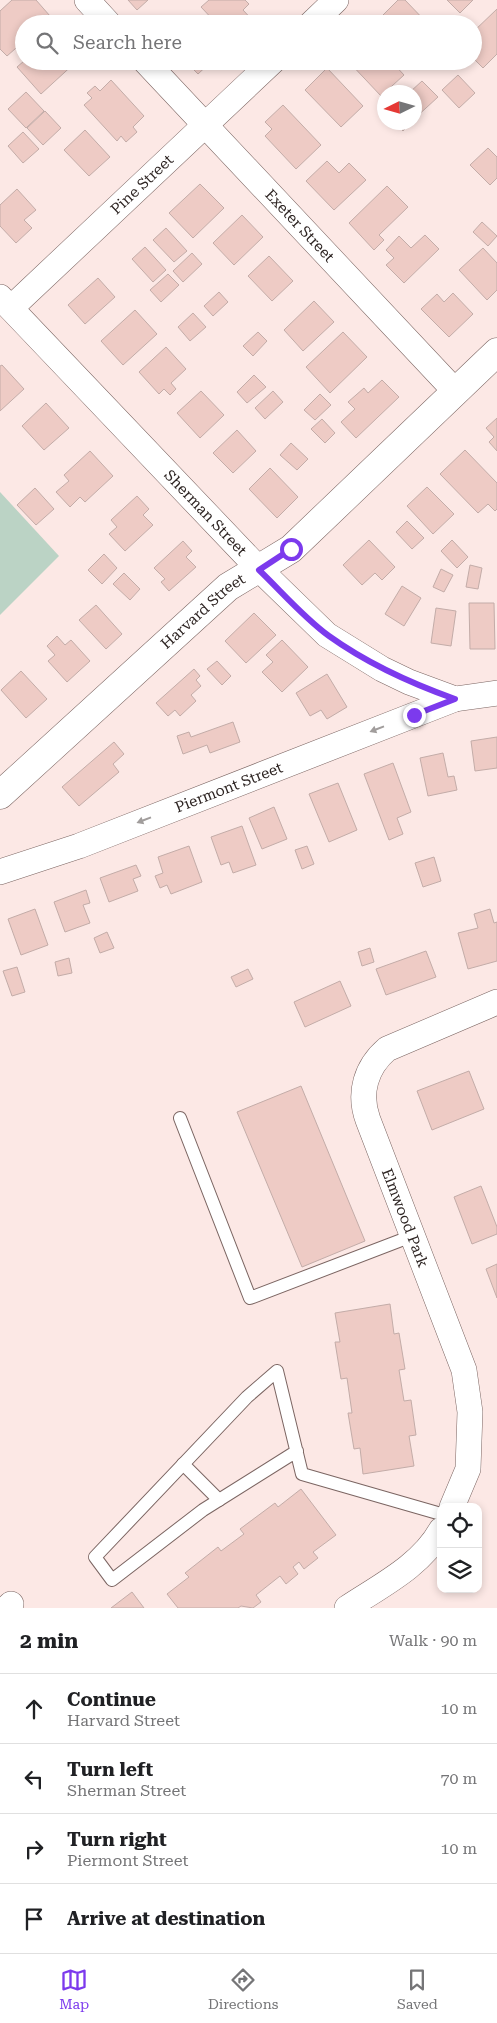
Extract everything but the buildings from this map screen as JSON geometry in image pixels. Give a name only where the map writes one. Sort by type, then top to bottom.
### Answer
[{"type":"street","points":[[87,0],[101,15]]},
{"type":"street","points":[[320,15],[336,0]]},
{"type":"street","name":"Exeter Street","points":[[153,70],[455,391]]},
{"type":"street","name":"Pine Street","points":[[5,302],[206,126],[264,70]]},
{"type":"street","name":"Sherman Street","points":[[5,302],[259,570],[327,635],[382,670],[455,699],[497,693]]},
{"type":"street","name":"Harvard Street","points":[[0,795],[228,587],[291,549],[497,352]]},
{"type":"street","name":"Piermont Street","points":[[0,872],[78,846],[455,699]]},
{"type":"street","name":"Elmwood Park","points":[[454,1503],[468,1469],[470,1412],[464,1370],[365,1112],[363,1097],[365,1081],[376,1060],[394,1045],[497,1002]]},
{"type":"street","points":[[346,1608],[406,1570],[437,1537]]},
{"type":"lane","points":[[180,1118],[250,1298],[412,1236]]},
{"type":"lane","points":[[297,1451],[219,1500],[112,1580],[95,1557],[247,1397],[277,1371],[297,1451],[302,1474],[437,1513]]},
{"type":"lane","points":[[183,1464],[219,1500]]},
{"type":"green space","points":[[0,492],[59,556],[0,615]]},
{"type":"route","points":[[291,549],[259,570],[327,635],[382,670],[455,699],[414,715]]}]
